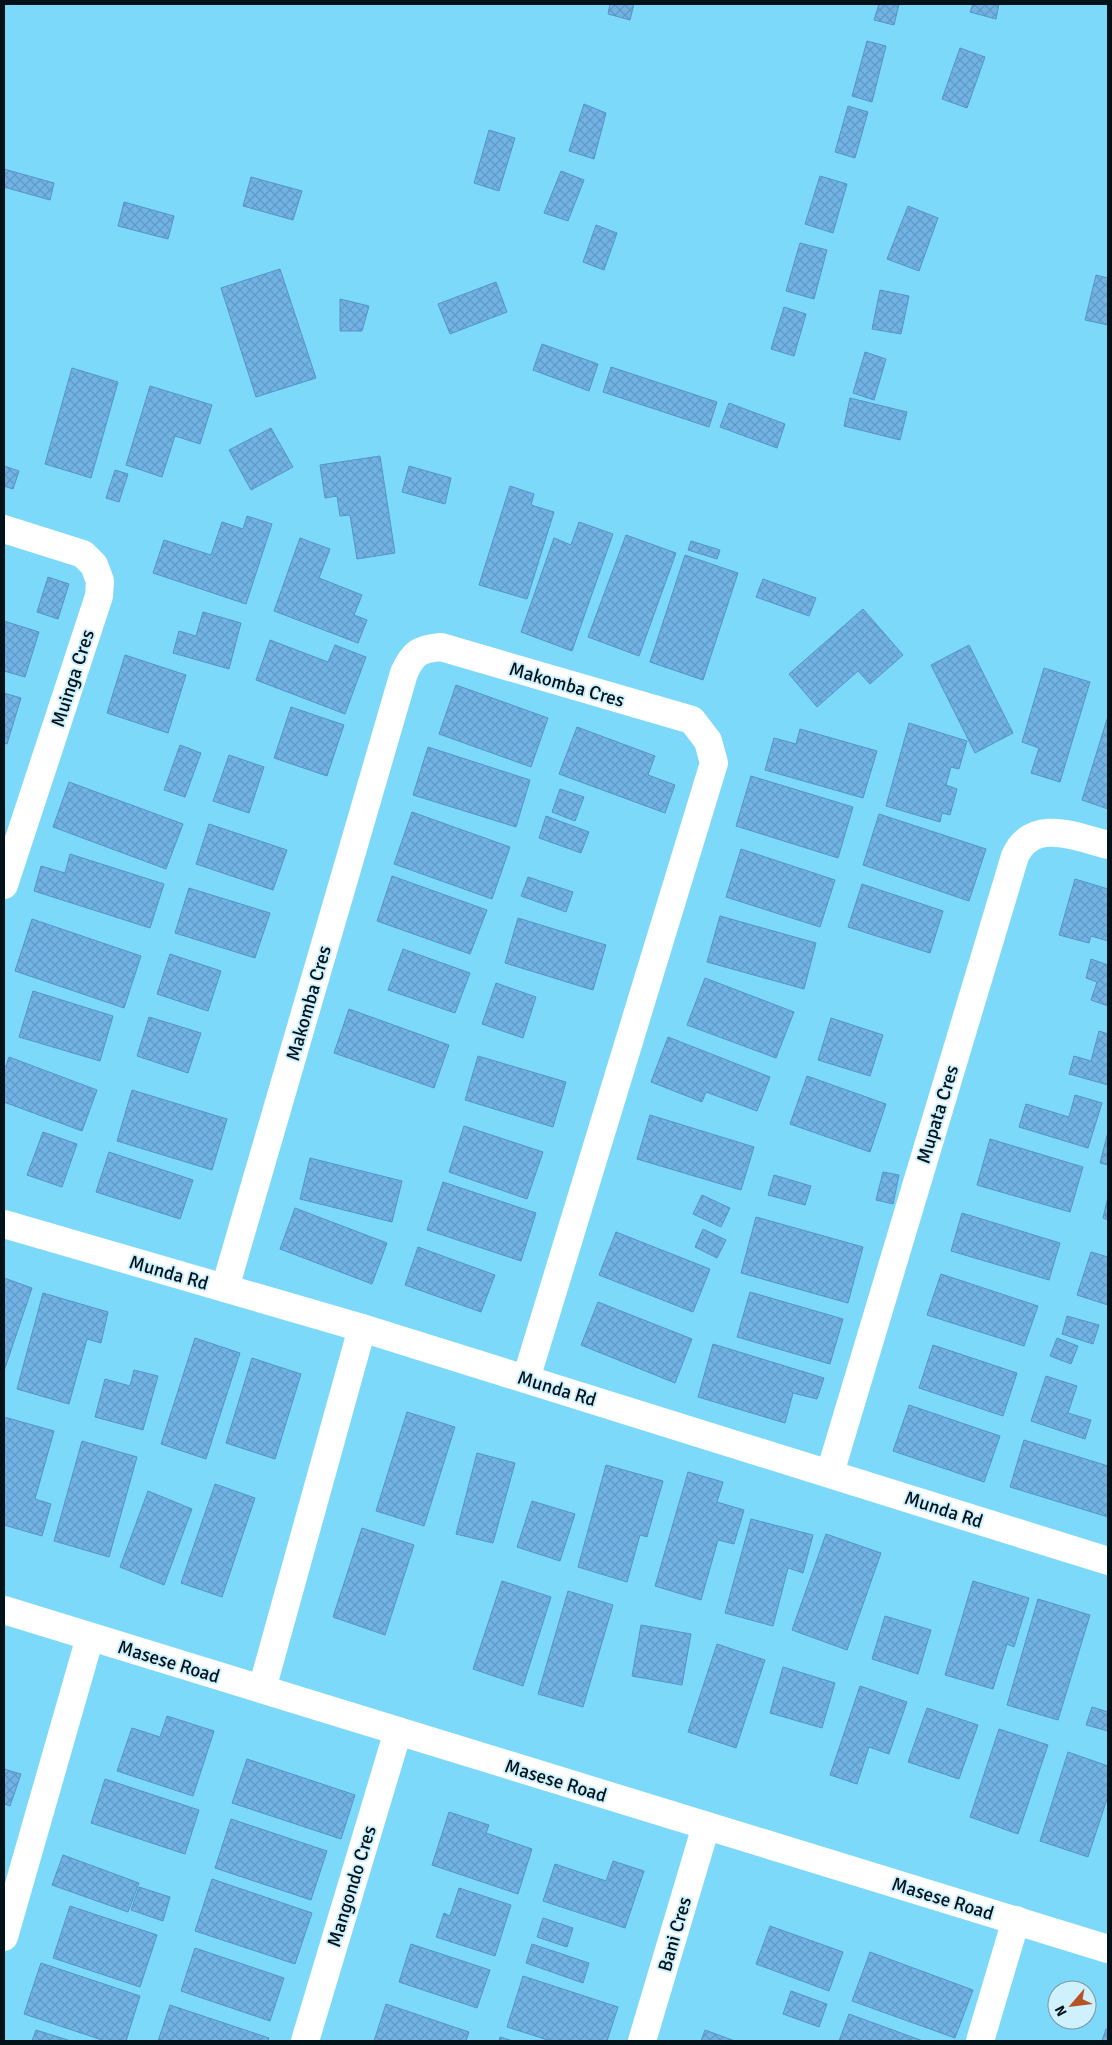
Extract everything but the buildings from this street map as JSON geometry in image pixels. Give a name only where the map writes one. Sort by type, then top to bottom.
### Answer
[{"type":"street","name":"Muinga Cres","points":[[4,529],[84,554],[94,565],[100,581],[99,596],[4,885]]},
{"type":"street","name":"Makomba Cres","points":[[225,1288],[404,673],[410,660],[422,649],[441,646],[692,720],[708,741],[714,763],[526,1378]]},
{"type":"street","name":"Mupata Cres","points":[[830,1472],[1014,856],[1019,846],[1030,836],[1044,833],[1059,833],[1108,845]]},
{"type":"street","name":"Munda Rd","points":[[4,1224],[362,1328],[526,1378],[830,1472],[1108,1561]]},
{"type":"street","points":[[262,1689],[362,1328]]},
{"type":"street","name":"Masese Road","points":[[4,1610],[1108,1949]]},
{"type":"street","points":[[4,1937],[90,1637]]},
{"type":"street","name":"Mangondo Cres","points":[[305,2041],[398,1731]]},
{"type":"street","name":"Bani Cres","points":[[642,2041],[706,1826]]},
{"type":"street","points":[[980,2041],[1016,1920]]}]
